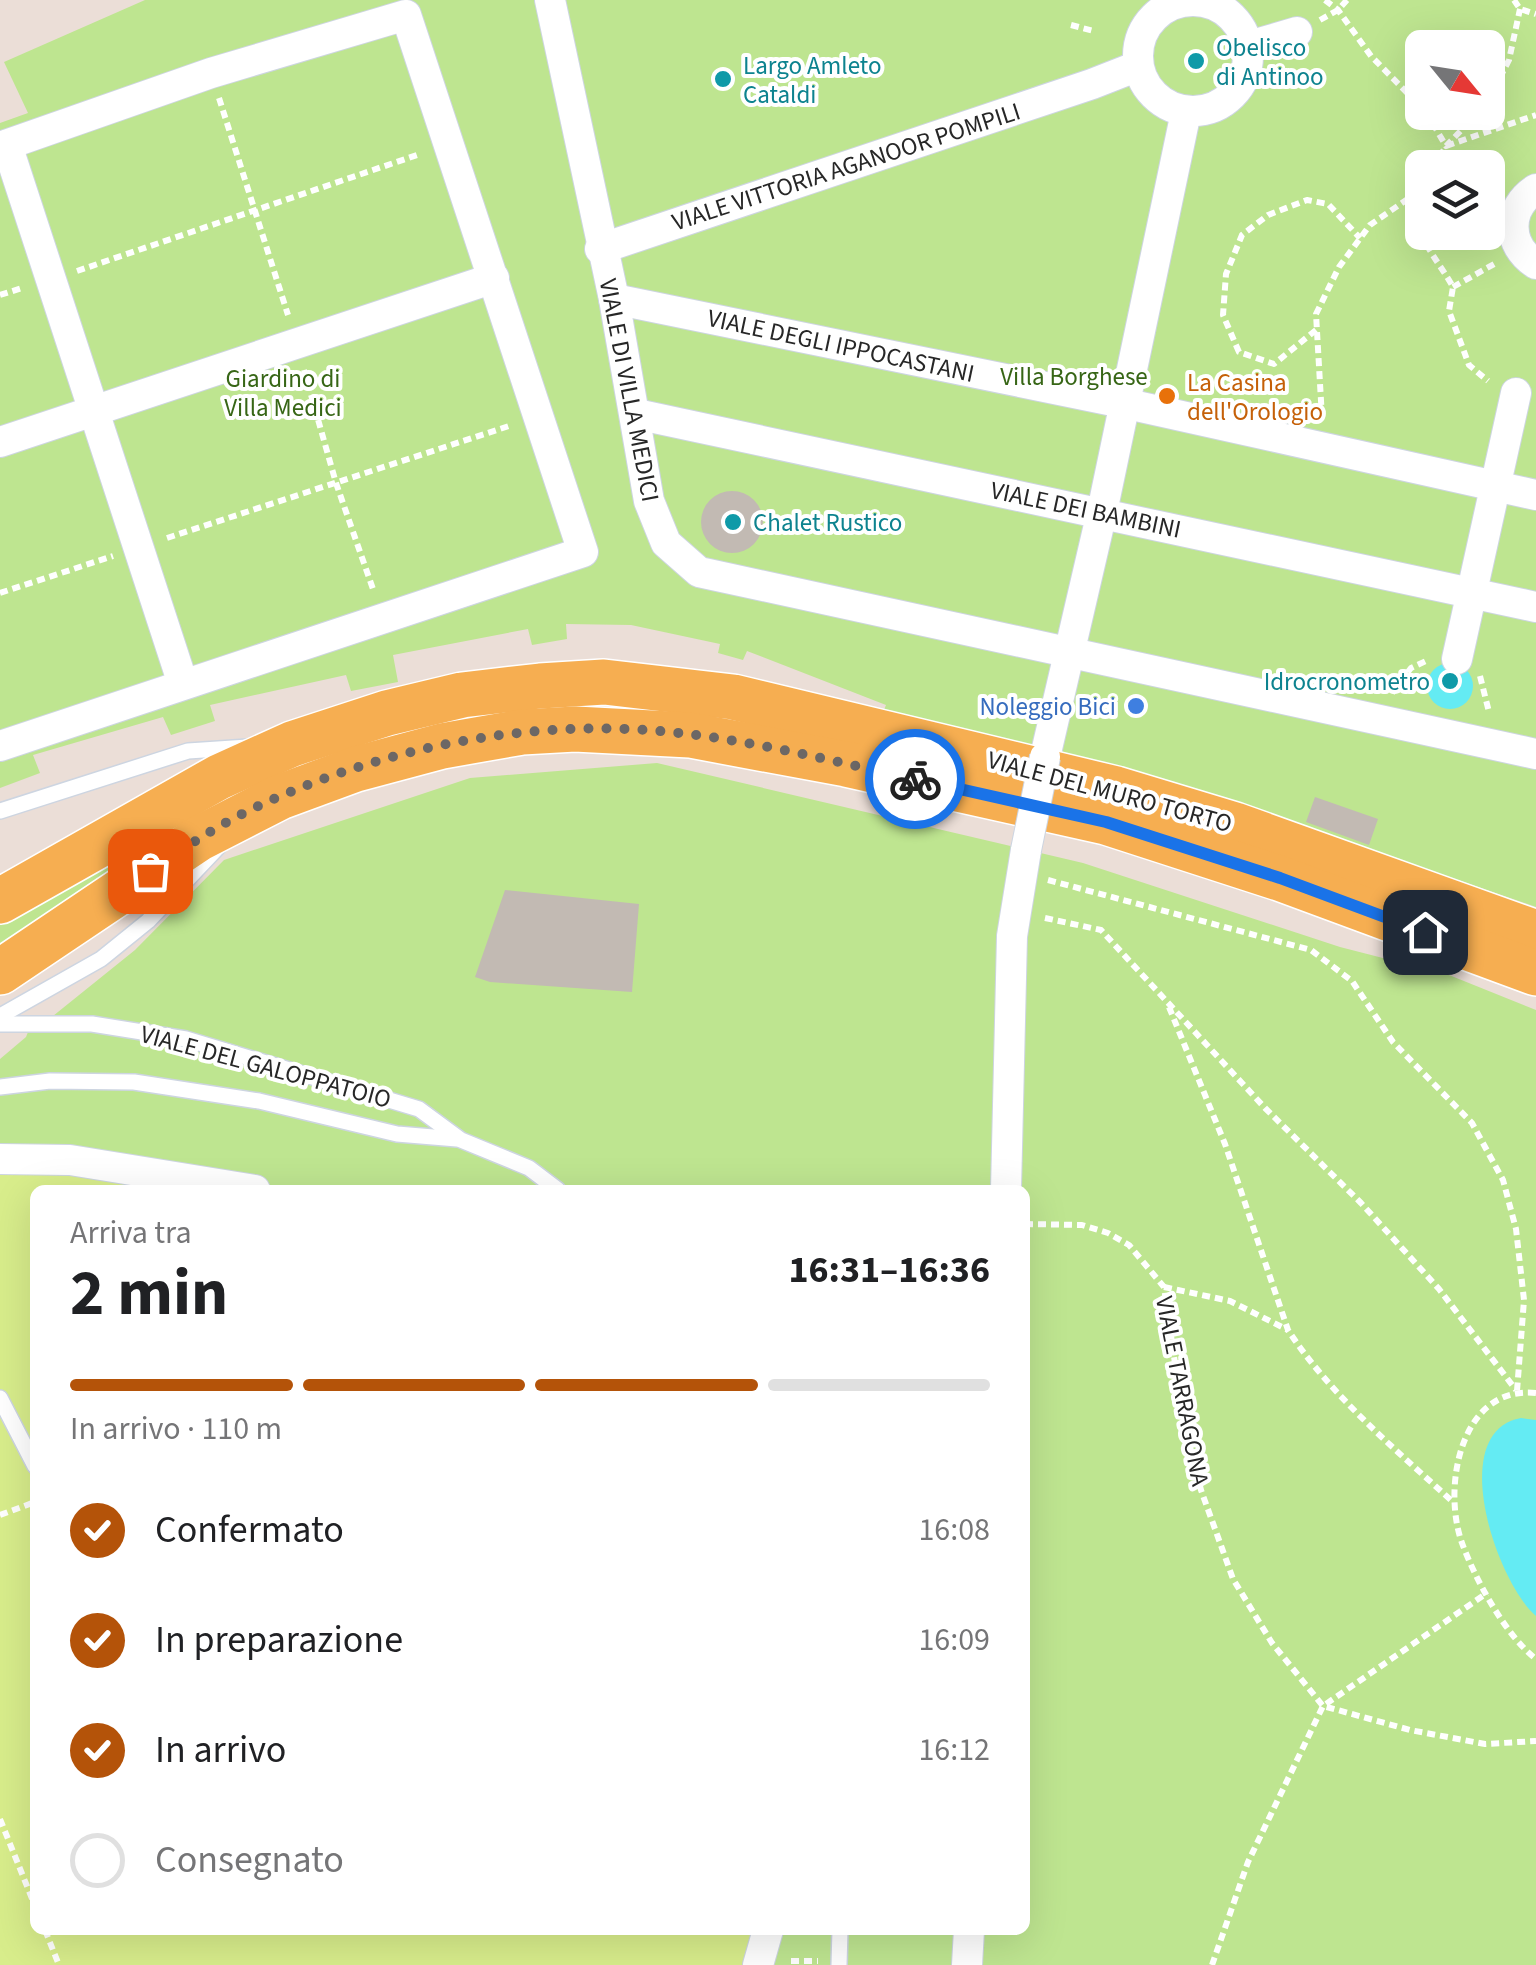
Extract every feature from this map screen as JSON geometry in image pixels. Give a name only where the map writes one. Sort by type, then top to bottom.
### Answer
[{"type":"main road","name":"VIALE DEL MURO TORTO","points":[[0,901],[219,777],[292,744],[387,713],[462,695],[576,683],[644,684],[692,690],[823,718],[1116,788],[1236,825],[1536,933]]},
{"type":"main road","name":"VIALE DEL MURO TORTO","points":[[0,972],[248,811],[356,770],[484,738],[575,728],[670,733],[846,764],[1106,822],[1280,878],[1536,973]]},
{"type":"street","name":"VIALE DI VILLA MEDICI","points":[[550,0],[600,248],[614,299],[649,501],[666,543],[699,572],[1536,754]]},
{"type":"street","points":[[1217,2],[1243,30],[1248,46],[1248,67],[1240,86],[1216,106],[1186,112],[1164,104],[1147,88],[1138,66],[1139,44],[1148,24],[1159,4],[1217,2]]},
{"type":"street","points":[[0,746],[583,552],[406,15],[211,73],[4,146],[53,279],[183,684]]},
{"type":"street","points":[[1248,46],[1297,32]]},
{"type":"street","name":"VIALE VITTORIA AGANOOR POMPILI","points":[[600,248],[1138,66]]},
{"type":"street","points":[[1006,1185],[1014,924],[1026,850],[1186,112]]},
{"type":"street","points":[[1529,259],[1516,244],[1513,220],[1524,197],[1536,189]]},
{"type":"street","points":[[0,442],[494,278]]},
{"type":"street","name":"VIALE DEGLI IPPOCASTANI","points":[[614,299],[1123,403],[1536,496]]},
{"type":"street","points":[[1457,659],[1516,393]]},
{"type":"street","name":"VIALE DEI BAMBINI","points":[[636,414],[1536,607]]},
{"type":"street","points":[[0,1159],[70,1160],[224,1185]]},
{"type":"street","points":[[758,1963],[766,1935]]},
{"type":"street","points":[[968,1965],[970,1935]]},
{"type":"lane","points":[[0,811],[36,796],[188,751],[292,744]]},
{"type":"lane","name":"VIALE DEL GALOPPATOIO","points":[[0,1020],[76,975],[130,936],[184,885],[248,811]]},
{"type":"lane","name":"VIALE DEL GALOPPATOIO","points":[[0,1020],[92,1024],[186,1038],[419,1109],[461,1140],[529,1168],[551,1185]]},
{"type":"lane","name":"VIALE DEL GALOPPATOIO","points":[[0,1087],[50,1082],[134,1082],[259,1101],[397,1134],[461,1140]]},
{"type":"lane","points":[[0,1398],[30,1456]]},
{"type":"lane","points":[[840,1935],[840,1963]]},
{"type":"path","points":[[1325,0],[1338,10],[1371,56],[1405,91]]},
{"type":"path","points":[[1514,0],[1520,9],[1536,14]]},
{"type":"path","points":[[1505,68],[1520,9]]},
{"type":"path","points":[[1070,25],[1094,31]]},
{"type":"path","points":[[1446,146],[1536,115]]},
{"type":"path","points":[[1436,130],[1446,146]]},
{"type":"path","points":[[1443,150],[1462,130]]},
{"type":"path","points":[[0,295],[449,144]]},
{"type":"path","points":[[1316,330],[1274,364],[1239,352],[1222,315],[1226,274],[1242,235],[1268,215],[1306,200],[1328,204],[1360,238]]},
{"type":"path","points":[[1324,449],[1316,314],[1339,267],[1370,225],[1405,201]]},
{"type":"path","points":[[1430,250],[1453,287],[1449,311],[1469,365],[1489,382],[1516,393]]},
{"type":"path","points":[[1453,287],[1488,266],[1529,259]]},
{"type":"path","points":[[0,593],[538,416]]},
{"type":"path","points":[[1091,890],[1311,950],[1352,981],[1393,1042],[1472,1123],[1503,1180],[1516,1229],[1524,1300],[1517,1391]]},
{"type":"path","points":[[1014,924],[1101,930],[1426,1275],[1517,1391]]},
{"type":"path","points":[[1166,1000],[1225,1144],[1288,1330],[1305,1356],[1377,1433],[1453,1502]]},
{"type":"path","name":"VIALE TARRAGONA","points":[[1030,1224],[1082,1225],[1108,1234],[1129,1246],[1164,1287],[1183,1419],[1200,1490],[1233,1579],[1272,1643],[1323,1706]]},
{"type":"path","points":[[1164,1287],[1230,1301],[1288,1330]]},
{"type":"path","points":[[1536,1393],[1517,1391],[1492,1400],[1471,1425],[1461,1451],[1453,1502],[1462,1543],[1487,1593],[1520,1646],[1536,1659]]},
{"type":"path","points":[[0,1516],[30,1504]]},
{"type":"path","points":[[1212,1965],[1255,1847],[1323,1706],[1487,1593]]},
{"type":"path","points":[[1323,1706],[1410,1730],[1485,1744],[1536,1742]]},
{"type":"path","points":[[0,1820],[30,1894]]},
{"type":"path","points":[[47,1935],[59,1965]]},
{"type":"path","points":[[758,1963],[840,1963]]},
{"type":"green space","name":"Villa Borghese","points":[[145,0],[1536,0],[1536,907],[1304,827],[882,715],[886,705],[747,651],[743,660],[718,653],[720,644],[631,625],[566,624],[567,639],[532,645],[528,629],[393,655],[398,682],[351,691],[346,675],[210,705],[215,721],[171,735],[163,717],[33,755],[40,773],[0,788],[0,123],[28,113],[4,62]]},
{"type":"green space","points":[[657,763],[1083,863],[1340,947],[1449,975],[1536,1010],[1536,1965],[0,1965],[0,1059],[26,1037],[30,1027],[53,1016],[135,950],[224,860],[470,778]]},
{"type":"green space","points":[[155,842],[0,945],[0,921]]},
{"type":"green space","points":[[0,1159],[214,1185],[30,1185],[30,1935],[767,1935],[758,1965],[0,1965]]},
{"type":"water","points":[[1450,663],[1466,670],[1473,686],[1466,702],[1450,709],[1434,702],[1427,686],[1434,670]]},
{"type":"water","points":[[1521,1418],[1536,1420],[1536,1616],[1521,1599],[1494,1543],[1482,1478],[1486,1450],[1498,1429]]},
{"type":"building","name":"Chalet Rustico","points":[[732,491],[754,500],[763,522],[754,544],[732,553],[710,544],[701,522],[710,500]]},
{"type":"building","points":[[1315,797],[1378,819],[1369,845],[1306,822]]},
{"type":"building","points":[[505,890],[639,904],[632,992],[490,982],[475,977]]},
{"type":"way so far","points":[[150,871],[215,829],[280,797],[380,762],[522,732],[575,728],[652,731],[915,779]]},
{"type":"place","name":"Obelisco di Antinoo","points":[[1196,61]]},
{"type":"place","name":"Largo Amleto Cataldi","points":[[723,79]]},
{"type":"place","name":"La Casina dell'Orologio","points":[[1167,396]]},
{"type":"place","name":"Chalet Rustico","points":[[733,522]]},
{"type":"place","name":"Idrocronometro","points":[[1450,681]]},
{"type":"place","name":"Noleggio Bici","points":[[1136,706]]},
{"type":"route","points":[[915,779],[1106,822],[1280,878],[1425,932]]},
{"type":"park label","name":"Giardino di Villa Medici","points":[[283,392]]}]
